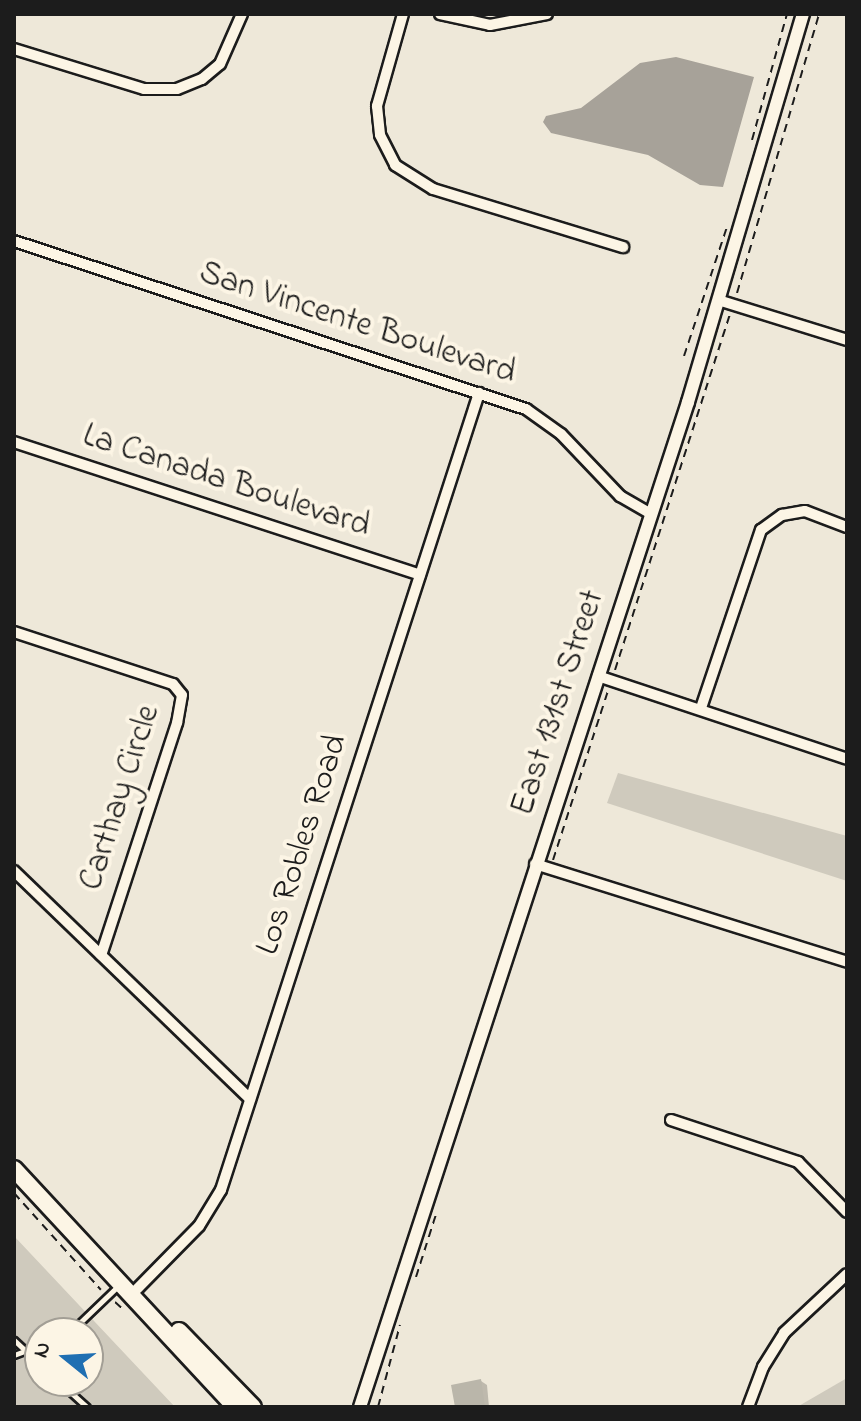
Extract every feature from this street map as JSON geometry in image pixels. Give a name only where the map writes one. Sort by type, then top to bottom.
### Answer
[{"type":"main road","points":[[14,1169],[253,1407]]},
{"type":"main road","points":[[130,1286],[130,1297],[235,1407]]},
{"type":"street","points":[[14,49],[144,89],[177,89],[197,82],[220,64],[242,14]]},
{"type":"street","points":[[403,14],[377,106],[380,135],[395,165],[433,189],[623,247]]},
{"type":"street","points":[[440,14],[490,25],[547,14]]},
{"type":"street","name":"East 131st Street","points":[[360,1407],[651,514],[803,14]]},
{"type":"street","name":"San Vincente Boulevard","points":[[14,241],[479,393],[548,422],[620,496],[651,514]]},
{"type":"street","points":[[718,300],[847,340]]},
{"type":"street","name":"Los Robles Road","points":[[130,1286],[210,1212],[250,1099],[479,393]]},
{"type":"street","name":"La Canada Boulevard","points":[[14,442],[420,575]]},
{"type":"street","points":[[701,708],[761,530],[775,518],[797,511],[847,527]]},
{"type":"street","name":"Carthay Circle","points":[[14,632],[173,684],[182,695],[101,955]]},
{"type":"street","points":[[598,676],[847,759]]},
{"type":"street","points":[[535,864],[847,962]]},
{"type":"street","points":[[14,871],[250,1099]]},
{"type":"street","points":[[671,1120],[798,1162],[847,1212]]},
{"type":"street","points":[[748,1407],[763,1367],[784,1333],[847,1274]]},
{"type":"lane","points":[[90,1317],[130,1286]]},
{"type":"lane","points":[[14,1340],[23,1349],[14,1355]]},
{"type":"path","points":[[751,146],[787,14]]},
{"type":"path","points":[[684,356],[731,213]]},
{"type":"shaded area","points":[[676,57],[754,77],[723,187],[700,185],[648,155],[551,133],[543,122],[546,116],[581,108],[640,63]]},
{"type":"shaded area","points":[[618,773],[847,836],[847,881],[607,803]]},
{"type":"shaded area","points":[[14,1236],[90,1317],[24,1317],[24,1397],[104,1397],[104,1332],[175,1407],[14,1407]]},
{"type":"shaded area","points":[[847,1378],[847,1407],[797,1407]]},
{"type":"building","points":[[481,1379],[485,1407],[455,1407],[451,1385]]}]
